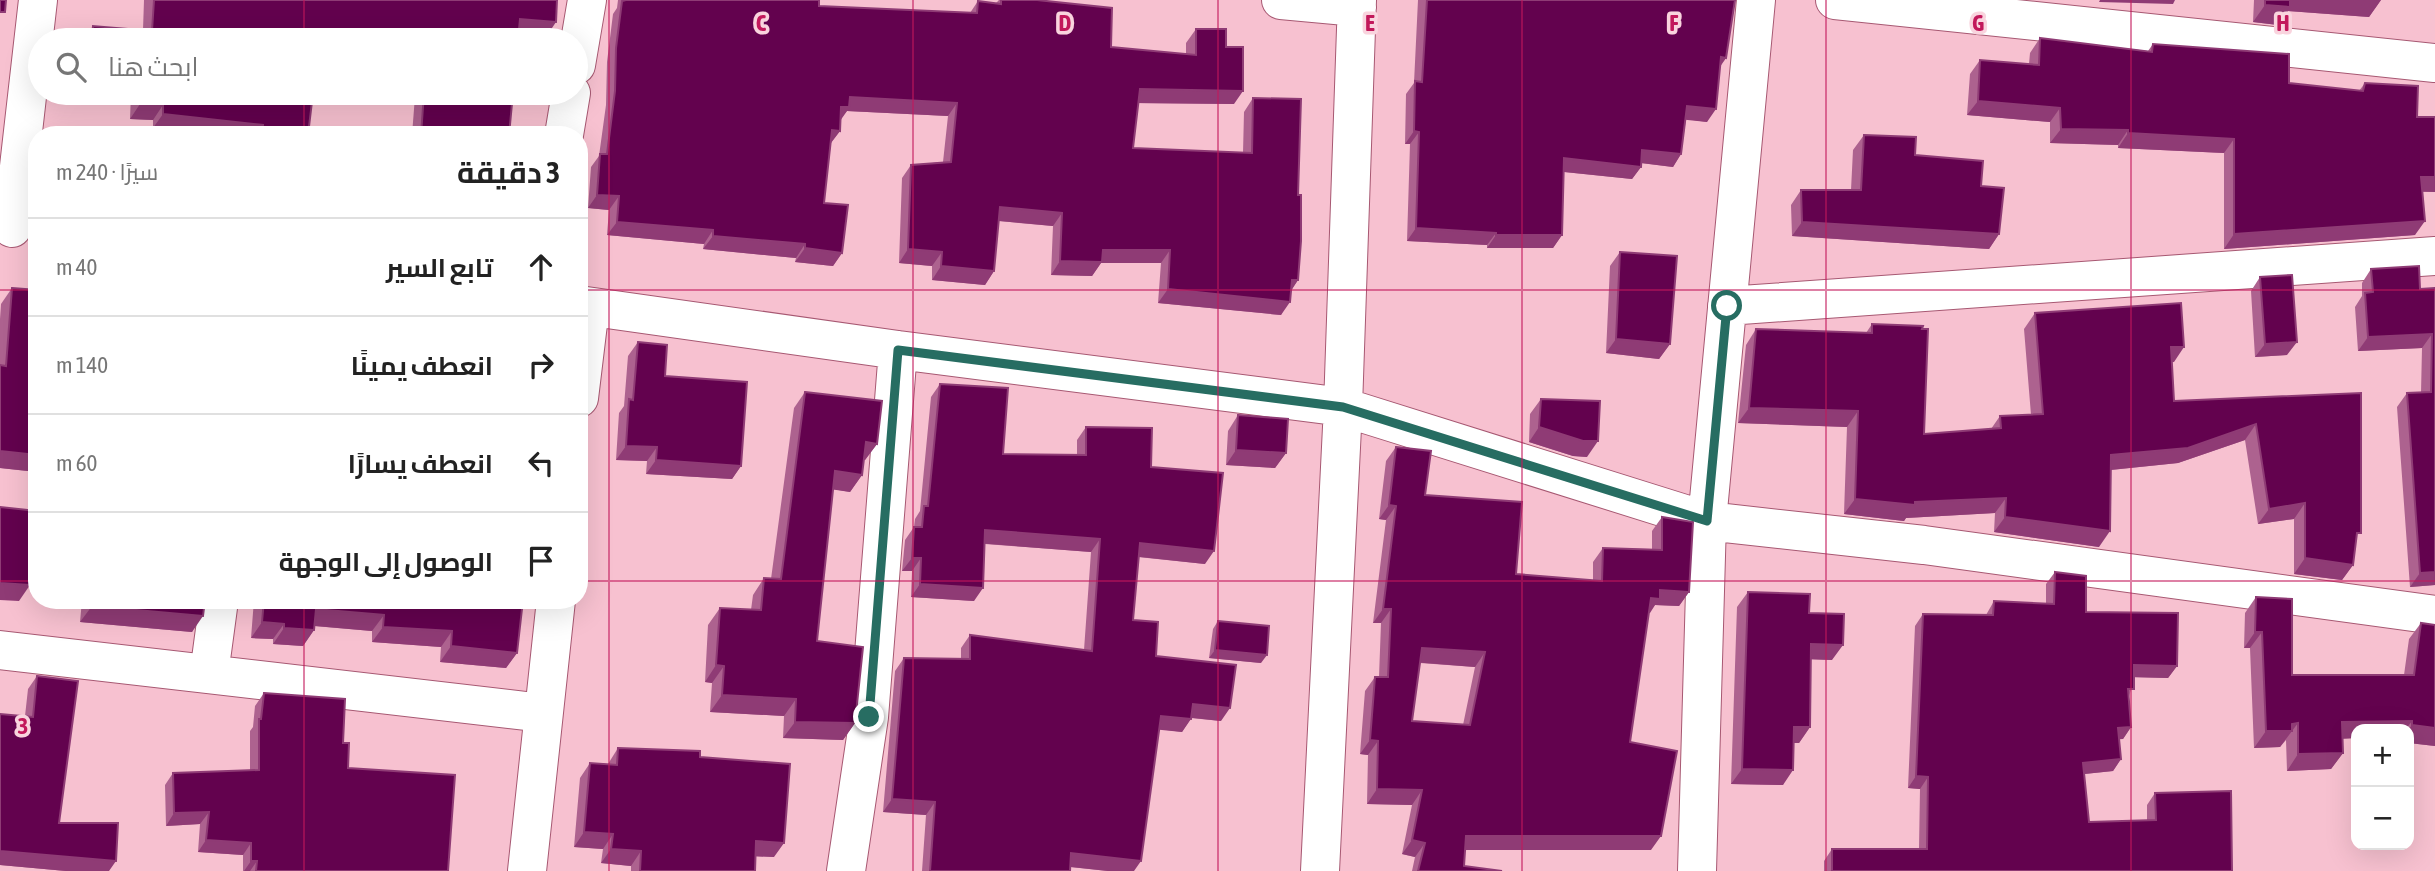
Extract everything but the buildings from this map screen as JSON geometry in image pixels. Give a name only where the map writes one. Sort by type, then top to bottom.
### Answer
[{"type":"street","points":[[35,28],[38,0]]},
{"type":"street","points":[[582,28],[587,0]]},
{"type":"street","points":[[1281,0],[1357,4],[1343,407],[1320,871]]},
{"type":"street","points":[[1696,871],[1707,521],[1756,0]]},
{"type":"street","points":[[1835,0],[2435,63]]},
{"type":"street","points":[[16,229],[28,104]]},
{"type":"street","points":[[566,126],[569,105]]},
{"type":"street","points":[[1727,306],[2435,256]]},
{"type":"street","points":[[588,307],[898,350],[1343,407],[1707,521],[1924,545],[2435,615]]},
{"type":"street","points":[[846,871],[869,717],[898,350]]},
{"type":"street","points":[[209,674],[218,609]]},
{"type":"street","points":[[527,871],[555,609]]},
{"type":"street","points":[[0,650],[543,713]]},
{"type":"route","points":[[869,717],[898,350],[1343,407],[1707,521],[1727,306]]}]
